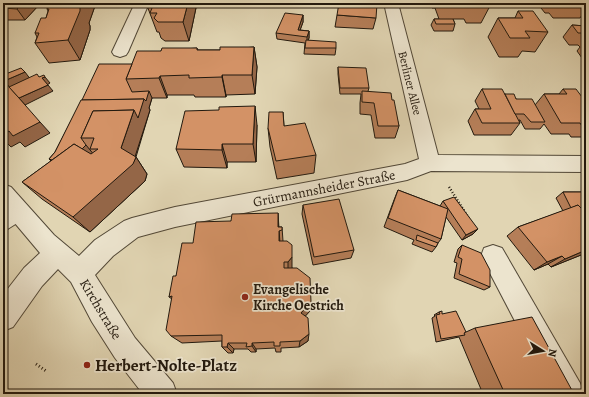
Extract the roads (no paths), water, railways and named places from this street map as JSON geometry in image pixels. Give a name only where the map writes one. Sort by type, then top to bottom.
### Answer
[{"type":"street","points":[[120,52],[142,3]]},
{"type":"street","name":"Berliner Allee","points":[[391,3],[430,163]]},
{"type":"street","name":"Grürmannsheider Straße","points":[[80,273],[104,248],[132,228],[175,217],[407,172],[430,163],[586,164]]},
{"type":"street","name":"Kirchstraße","points":[[3,193],[12,219],[57,253],[80,273],[102,312],[125,348],[162,394]]},
{"type":"street","points":[[3,317],[33,277],[57,253]]},
{"type":"street","points":[[493,256],[569,394]]},
{"type":"place","name":"Evangelische Kirche Oestrich","points":[[245,297]]},
{"type":"place","name":"Herbert-Nolte-Platz","points":[[87,365]]}]
